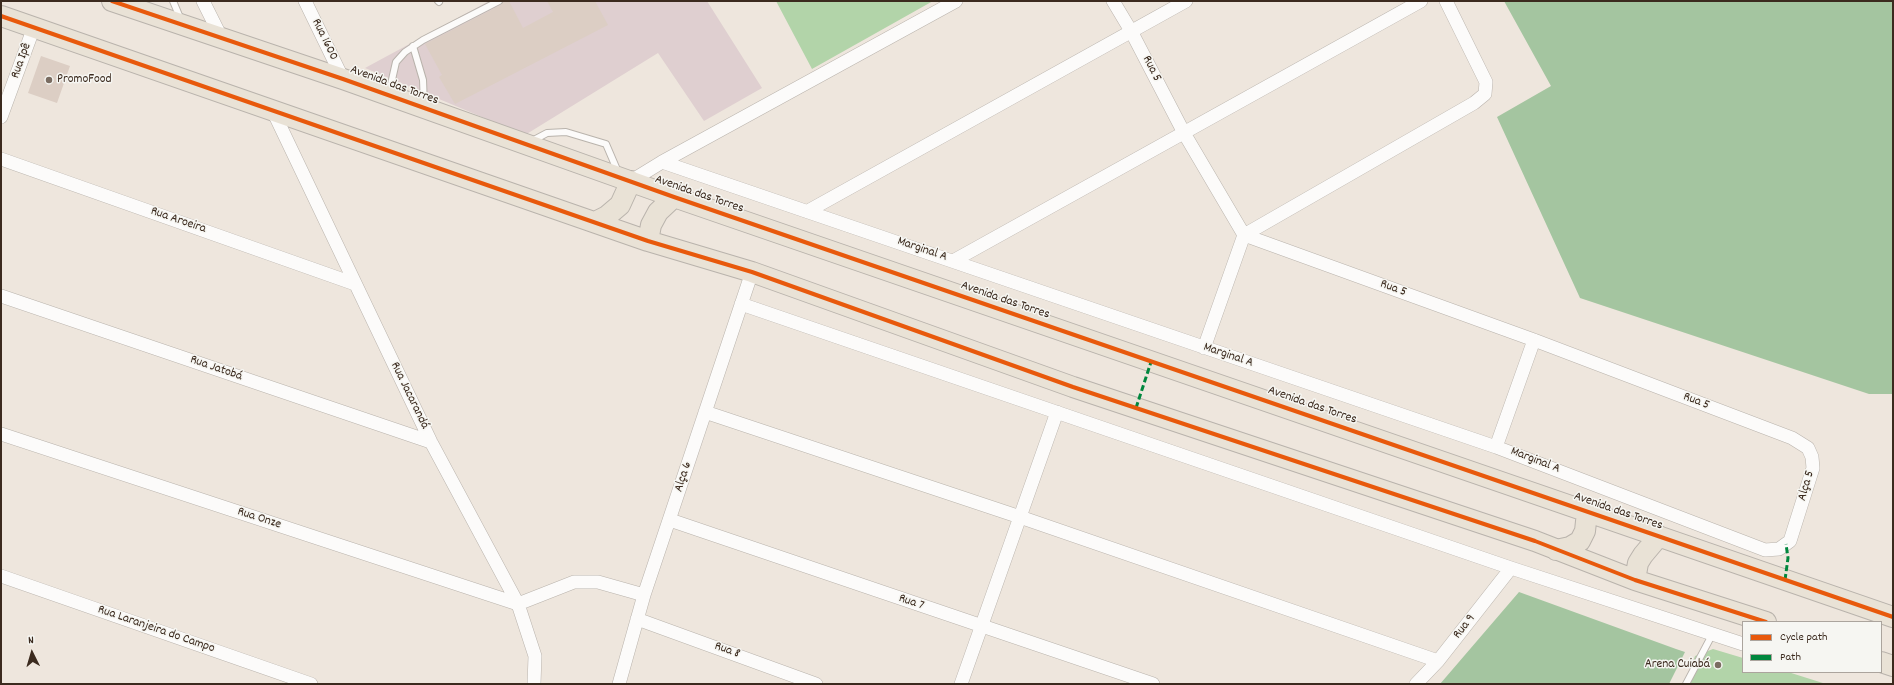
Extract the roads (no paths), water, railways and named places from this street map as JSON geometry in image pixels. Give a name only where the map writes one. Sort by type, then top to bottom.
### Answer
[{"type":"main road","name":"Avenida das Torres","points":[[112,1],[344,79],[674,197],[1893,617]]},
{"type":"main road","points":[[1,16],[648,241],[752,272],[1073,387],[1535,541],[1635,580],[1763,621]]},
{"type":"main road","points":[[595,222],[607,216],[620,204],[625,179]]},
{"type":"main road","points":[[648,241],[651,225],[658,212],[674,197]]},
{"type":"main road","points":[[1556,550],[1570,547],[1580,541],[1586,531],[1587,512]]},
{"type":"main road","points":[[1635,580],[1638,563],[1659,536]]},
{"type":"main road","points":[[1882,662],[1893,666]]},
{"type":"street","points":[[204,1],[222,39]]},
{"type":"street","points":[[625,179],[662,162],[956,1]]},
{"type":"street","name":"Rua 5","points":[[1114,1],[1184,133],[1244,235],[1534,340],[1792,438]]},
{"type":"street","points":[[808,211],[1186,1]]},
{"type":"street","points":[[953,261],[1421,1]]},
{"type":"street","points":[[1204,348],[1244,235],[1474,102],[1485,94],[1486,82],[1446,1]]},
{"type":"street","name":"Rua 1600","points":[[308,3],[344,79]]},
{"type":"street","name":"Rua Ipê","points":[[1,118],[34,27]]},
{"type":"street","name":"Rua Jacarandá","points":[[272,109],[431,442],[518,604],[535,656],[534,684]]},
{"type":"street","name":"Rua Aroeira","points":[[1,159],[355,284]]},
{"type":"street","name":"Marginal A","points":[[662,162],[1496,447],[1765,550],[1780,549],[1790,541]]},
{"type":"street","name":"Alça 6","points":[[619,684],[644,595],[752,272]]},
{"type":"street","name":"Rua Jatobá","points":[[1,296],[431,442]]},
{"type":"street","points":[[741,304],[1511,568],[1742,644]]},
{"type":"street","points":[[1496,447],[1534,340]]},
{"type":"street","points":[[705,412],[1020,517],[1438,661]]},
{"type":"street","points":[[961,684],[1057,412]]},
{"type":"street","name":"Rua Onze","points":[[1,434],[518,604]]},
{"type":"street","name":"Alça 5","points":[[1790,541],[1813,468],[1812,458],[1808,448],[1792,438]]},
{"type":"street","name":"Rua 7","points":[[670,520],[1154,684]]},
{"type":"street","name":"Rua 9","points":[[1416,684],[1438,661],[1511,568]]},
{"type":"street","name":"Rua Laranjeira do Campo","points":[[1,576],[311,684]]},
{"type":"street","points":[[518,604],[574,582],[598,582],[644,595]]},
{"type":"street","name":"Rua 8","points":[[638,619],[816,684]]},
{"type":"lane","points":[[173,1],[183,26]]},
{"type":"lane","points":[[388,95],[396,62],[405,52],[423,40],[499,1]]},
{"type":"lane","points":[[413,46],[423,80],[424,107]]},
{"type":"lane","points":[[527,144],[547,134],[566,132],[606,144],[625,179]]},
{"type":"lane","points":[[1686,684],[1712,635]]},
{"type":"place","name":"PromoFood","points":[[49,80]]},
{"type":"place","name":"Arena Cuiabá","points":[[1718,665]]}]
